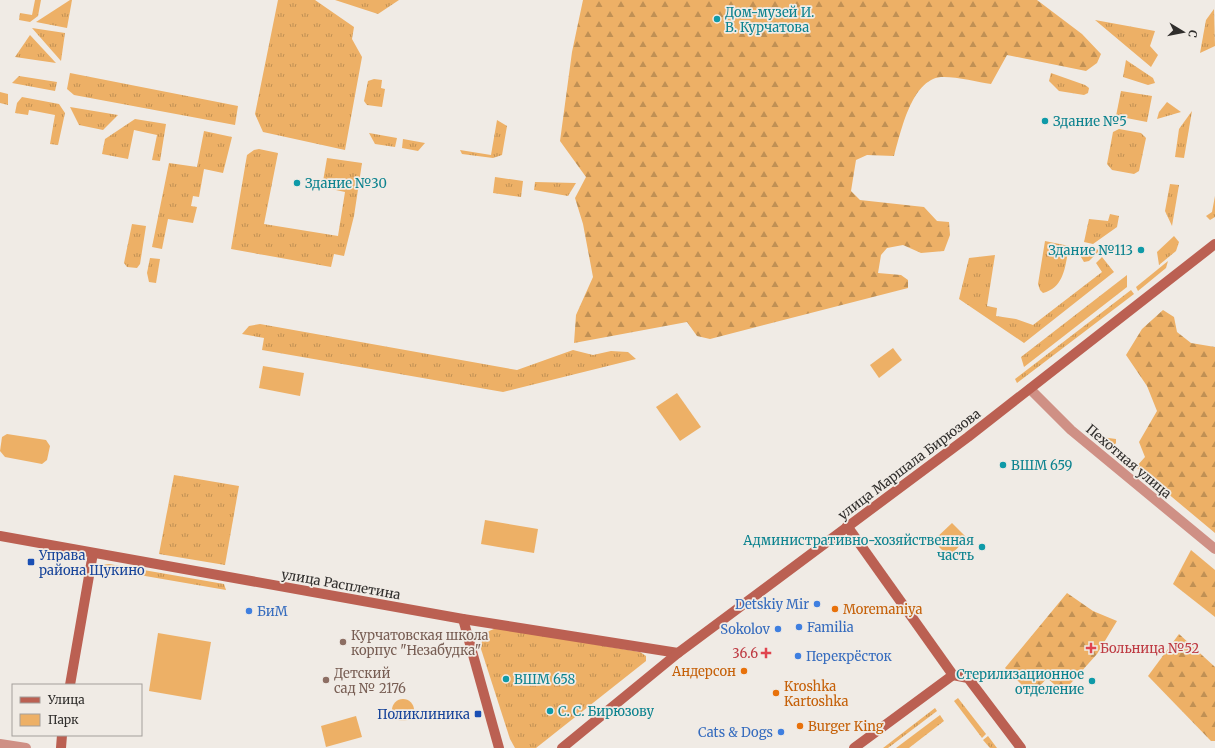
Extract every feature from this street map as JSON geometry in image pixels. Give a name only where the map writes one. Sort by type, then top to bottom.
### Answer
[{"type":"street","name":"улица Маршала Бирюзова","points":[[562,748],[678,654],[847,526],[917,476],[1215,244]]},
{"type":"street","name":"Пехотная улица","points":[[1030,389],[1071,430],[1215,549]]},
{"type":"street","points":[[847,526],[953,675],[968,678],[1021,748]]},
{"type":"street","name":"улица Расплетина","points":[[0,536],[463,618],[678,654]]},
{"type":"street","points":[[70,684],[93,552]]},
{"type":"street","points":[[463,618],[499,748]]},
{"type":"street","points":[[854,748],[953,675]]},
{"type":"street","points":[[61,748],[62,736]]},
{"type":"street","points":[[0,744],[26,748]]},
{"type":"green space","points":[[35,0],[41,0],[38,16],[30,22],[19,20],[20,13],[32,15]]},
{"type":"green space","points":[[72,0],[67,28],[36,22]]},
{"type":"green space","points":[[278,0],[315,0],[354,27],[352,39],[362,57],[345,150],[263,132],[255,114]]},
{"type":"green space","points":[[335,0],[399,0],[378,14]]},
{"type":"green space","points":[[583,0],[1037,0],[1082,34],[1101,54],[1097,63],[1086,71],[1007,55],[991,84],[946,77],[931,80],[922,87],[909,109],[894,156],[867,155],[856,160],[851,191],[860,200],[924,207],[937,221],[949,222],[950,235],[944,251],[921,253],[903,245],[887,248],[881,255],[878,273],[901,275],[908,280],[908,288],[710,339],[697,336],[687,322],[574,343],[576,315],[593,277],[583,224],[575,198],[586,177],[560,141],[572,52]]},
{"type":"green space","points":[[1214,9],[1215,46],[1200,53],[1206,20]]},
{"type":"green space","points":[[1095,20],[1155,31],[1150,46],[1158,55],[1151,67]]},
{"type":"green space","points":[[32,28],[65,33],[61,61]]},
{"type":"green space","points":[[30,35],[56,63],[15,57]]},
{"type":"green space","points":[[1126,60],[1153,78],[1155,83],[1148,85],[1123,77]]},
{"type":"green space","points":[[70,73],[238,106],[235,125],[74,95],[67,89]]},
{"type":"green space","points":[[1051,73],[1085,85],[1089,88],[1088,93],[1084,95],[1059,91],[1049,81]]},
{"type":"green space","points":[[19,76],[57,82],[55,91],[12,83]]},
{"type":"green space","points":[[374,79],[382,80],[381,88],[385,89],[382,107],[367,105],[364,101],[368,81]]},
{"type":"green space","points":[[1121,91],[1152,96],[1147,122],[1116,116]]},
{"type":"green space","points":[[0,92],[8,94],[8,105],[0,103]]},
{"type":"green space","points":[[22,97],[59,104],[65,113],[58,145],[50,144],[55,115],[29,110],[28,115],[15,113],[17,103]]},
{"type":"green space","points":[[1167,102],[1181,112],[1157,119],[1159,112]]},
{"type":"green space","points":[[70,107],[118,115],[103,130],[79,125]]},
{"type":"green space","points":[[1192,111],[1184,158],[1175,157],[1179,129]]},
{"type":"green space","points":[[135,119],[166,124],[160,161],[152,160],[157,135],[134,130],[128,159],[102,154],[105,139]]},
{"type":"green space","points":[[497,120],[507,126],[502,155],[493,158],[462,154],[460,150],[491,155]]},
{"type":"green space","points":[[1119,129],[1141,133],[1146,138],[1139,171],[1134,174],[1112,170],[1107,164],[1113,132]]},
{"type":"green space","points":[[204,131],[232,137],[223,173],[204,169],[199,197],[193,196],[191,206],[197,207],[193,223],[168,219],[162,249],[152,247],[169,163],[197,167]]},
{"type":"green space","points":[[369,133],[397,138],[395,147],[375,144]]},
{"type":"green space","points":[[403,139],[425,143],[418,151],[402,148]]},
{"type":"green space","points":[[259,149],[278,153],[264,224],[338,236],[345,192],[322,187],[327,158],[362,163],[354,216],[344,256],[334,254],[331,267],[231,249],[247,155],[254,150]]},
{"type":"green space","points":[[495,177],[523,181],[521,197],[493,193]]},
{"type":"green space","points":[[535,182],[576,183],[568,196],[534,190]]},
{"type":"green space","points":[[1170,184],[1179,185],[1172,226],[1165,211]]},
{"type":"green space","points":[[1215,196],[1215,217],[1210,220],[1206,216],[1212,212]]},
{"type":"green space","points":[[1110,214],[1119,216],[1117,227],[1093,244],[1084,242],[1089,219],[1108,221]]},
{"type":"green space","points":[[132,224],[146,226],[140,264],[137,268],[127,267],[124,263]]},
{"type":"green space","points":[[1174,236],[1179,242],[1176,251],[1159,265],[1157,252]]},
{"type":"green space","points":[[1045,241],[1069,246],[1065,268],[1060,281],[1056,286],[1043,293],[1038,284]]},
{"type":"green space","points":[[1083,247],[1100,250],[1089,261],[1084,262],[1081,257]]},
{"type":"green space","points":[[995,255],[987,306],[997,308],[996,316],[1016,319],[1033,325],[1102,272],[1096,263],[1102,257],[1114,272],[1024,343],[959,299],[969,258]]},
{"type":"green space","points":[[150,258],[160,259],[156,283],[149,282],[147,273]]},
{"type":"green space","points":[[1168,261],[1166,268],[1138,291],[1136,287]]},
{"type":"green space","points":[[1127,275],[1127,287],[1024,367],[1021,357]]},
{"type":"green space","points":[[1131,290],[1134,294],[1017,383],[1015,379]]},
{"type":"green space","points":[[1163,310],[1174,317],[1177,332],[1191,343],[1215,347],[1215,533],[1136,467],[1145,457],[1139,442],[1157,411],[1147,386],[1126,355],[1142,329]]},
{"type":"green space","points":[[260,324],[517,370],[573,350],[593,355],[611,351],[628,352],[636,359],[503,392],[262,350],[264,338],[242,334],[249,326]]},
{"type":"green space","points":[[893,348],[902,360],[879,378],[870,365]]},
{"type":"green space","points":[[263,366],[304,373],[300,396],[259,388]]},
{"type":"green space","points":[[677,393],[701,427],[680,441],[656,407]]},
{"type":"green space","points":[[7,434],[46,440],[50,446],[47,460],[42,464],[5,457],[0,451],[2,437]]},
{"type":"green space","points":[[1094,436],[1116,439],[1116,443],[1110,450]]},
{"type":"green space","points":[[174,475],[239,486],[225,565],[159,554]]},
{"type":"green space","points":[[485,520],[538,529],[534,553],[481,544]]},
{"type":"green space","points":[[952,523],[967,538],[949,557],[933,541]]},
{"type":"green space","points":[[1191,550],[1215,570],[1215,617],[1173,584]]},
{"type":"green space","points":[[109,564],[224,584],[226,590],[99,568],[102,565]]},
{"type":"green space","points":[[1067,593],[1093,611],[1117,621],[1097,654],[1063,692],[1047,678],[1032,695],[1005,668]]},
{"type":"green space","points":[[498,628],[640,652],[646,656],[646,661],[536,748],[515,748],[510,739],[481,649],[483,638],[487,632]]},
{"type":"green space","points":[[158,633],[211,642],[201,700],[149,691]]},
{"type":"green space","points":[[1179,634],[1215,667],[1215,741],[1211,741],[1148,676]]},
{"type":"green space","points":[[958,698],[986,734],[982,738],[954,701]]},
{"type":"green space","points":[[403,699],[411,702],[414,710],[411,718],[403,721],[395,718],[392,710],[395,702]]},
{"type":"green space","points":[[935,708],[937,711],[888,748],[883,748]]},
{"type":"green space","points":[[940,715],[944,721],[909,748],[896,748]]},
{"type":"green space","points":[[356,716],[362,737],[326,747],[321,726]]},
{"type":"green space","points":[[988,736],[997,748],[990,748],[983,740]]},
{"type":"place","name":"Дом-музей И. В. Курчатова","points":[[717,19]]},
{"type":"place","name":"Здание №5","points":[[1045,121]]},
{"type":"place","name":"Здание №30","points":[[297,183]]},
{"type":"place","name":"Здание №113","points":[[1141,250]]},
{"type":"place","name":"BШМ 659","points":[[1003,465]]},
{"type":"place","name":"Административно-хозяйственная часть","points":[[982,547]]},
{"type":"place","name":"Управа района Щукино","points":[[31,562]]},
{"type":"place","name":"Detskiy Mir","points":[[817,604]]},
{"type":"place","name":"Moremaniya","points":[[835,609]]},
{"type":"place","name":"БиМ","points":[[249,611]]},
{"type":"place","name":"Familia","points":[[799,627]]},
{"type":"place","name":"Sokolov","points":[[778,629]]},
{"type":"place","name":"Курчатовская школа корпус \"Незабудка\"","points":[[343,642]]},
{"type":"place","name":"Больница №52","points":[[1091,648]]},
{"type":"place","name":"36.6","points":[[766,653]]},
{"type":"place","name":"Перекрёсток","points":[[798,656]]},
{"type":"place","name":"Андерсон","points":[[744,671]]},
{"type":"place","name":"ВШM 658","points":[[506,679]]},
{"type":"place","name":"Детский сад № 2176","points":[[326,680]]},
{"type":"place","name":"Стерилизационное отделение","points":[[1092,681]]},
{"type":"place","name":"Kroshka Kartoshka","points":[[776,693]]},
{"type":"place","name":"С. С. Бирюзову","points":[[550,711]]},
{"type":"place","name":"Поликлиника","points":[[478,714]]},
{"type":"place","name":"Burger King","points":[[800,726]]},
{"type":"place","name":"Cats & Dogs","points":[[781,732]]}]
